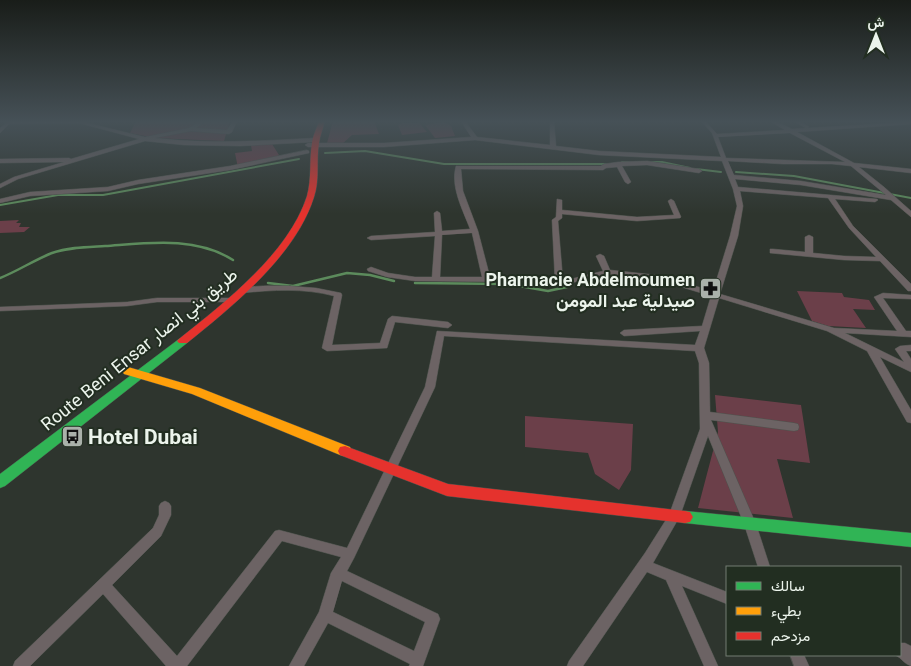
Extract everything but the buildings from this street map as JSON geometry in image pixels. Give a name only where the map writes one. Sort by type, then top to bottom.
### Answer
[{"type":"main road","name":"Route Beni Ensar طريق بني انصار","points":[[0,482],[133,373],[226,300],[242,291],[280,251],[313,188],[316,172],[312,152]]},
{"type":"main road","name":"Route Beni Ensar طريق بني انصار","points":[[226,300],[297,216]]},
{"type":"main road","name":"Route Beni Ensar طريق بني انصار","points":[[0,468],[133,373]]},
{"type":"main road","points":[[133,373],[196,391],[270,422],[447,490],[674,516],[911,540]]},
{"type":"street","points":[[0,186],[16,178],[105,152]]},
{"type":"street","points":[[0,201],[38,194],[108,189],[138,182],[230,168],[284,152]]},
{"type":"street","points":[[594,152],[783,162],[832,162],[911,171]]},
{"type":"street","points":[[574,666],[644,565],[674,516],[705,429],[704,363],[699,348],[734,236],[740,206],[736,189],[721,152]]},
{"type":"street","points":[[831,152],[852,164],[911,215]]},
{"type":"street","points":[[0,161],[81,160]]},
{"type":"street","points":[[486,279],[475,231],[466,213],[456,174],[458,167],[603,167],[618,164],[647,163],[699,171]]},
{"type":"street","points":[[618,164],[628,182]]},
{"type":"street","points":[[731,177],[801,183],[891,197]]},
{"type":"street","points":[[736,189],[831,198],[891,197]]},
{"type":"street","points":[[831,198],[851,227],[911,289]]},
{"type":"street","points":[[559,200],[560,218],[555,220],[559,284]]},
{"type":"street","points":[[559,212],[637,219],[678,217],[670,201]]},
{"type":"street","points":[[436,278],[439,234],[437,213]]},
{"type":"street","points":[[371,238],[475,231]]},
{"type":"street","points":[[809,237],[809,255]]},
{"type":"street","points":[[773,251],[882,259]]},
{"type":"street","points":[[600,256],[607,272]]},
{"type":"street","points":[[371,269],[387,275],[415,279],[522,280],[559,284],[607,272],[656,277],[830,329],[911,367]]},
{"type":"street","points":[[242,291],[262,288],[327,292],[338,295],[327,348],[384,346],[392,319],[448,325]]},
{"type":"street","points":[[907,334],[878,297],[883,295],[911,297]]},
{"type":"street","points":[[0,309],[127,304],[157,300],[226,300]]},
{"type":"street","points":[[624,333],[705,328]]},
{"type":"street","points":[[830,329],[907,334]]},
{"type":"street","points":[[296,666],[325,615],[338,573],[350,554],[430,387],[440,333],[699,348]]},
{"type":"street","points":[[870,348],[911,419]]},
{"type":"street","points":[[911,348],[900,348],[911,367]]},
{"type":"street","points":[[704,415],[794,427]]},
{"type":"street","points":[[704,415],[750,524],[764,566]]},
{"type":"street","points":[[0,468],[14,471]]},
{"type":"street","points":[[20,666],[157,532],[163,523],[165,506]]},
{"type":"street","points":[[103,585],[177,666],[279,535],[350,554]]},
{"type":"street","points":[[644,565],[726,598]]},
{"type":"street","points":[[325,615],[417,663],[433,619],[338,573]]},
{"type":"street","points":[[671,576],[711,666]]},
{"type":"street","points":[[901,650],[905,650],[911,659]]},
{"type":"shaded area","points":[[277,152],[279,155],[276,159],[238,168],[235,153]]},
{"type":"shaded area","points":[[19,220],[16,223],[21,223],[19,227],[30,227],[24,232],[0,233],[0,221]]},
{"type":"shaded area","points":[[797,291],[842,293],[844,297],[869,300],[875,310],[853,309],[866,328],[828,326],[812,321]]},
{"type":"shaded area","points":[[715,395],[801,405],[810,463],[777,459],[793,518],[698,508],[718,432]]},
{"type":"shaded area","points":[[525,416],[633,424],[631,470],[619,490],[595,474],[588,453],[525,447]]},
{"type":"waterway","points":[[325,153],[343,152]]},
{"type":"waterway","points":[[372,152],[444,164],[606,164]]},
{"type":"waterway","points":[[0,205],[58,195],[103,195],[299,159]]},
{"type":"waterway","points":[[622,162],[662,162],[690,168]]},
{"type":"waterway","points":[[696,169],[721,172]]},
{"type":"waterway","points":[[736,172],[794,176],[911,198]]},
{"type":"waterway","points":[[0,278],[52,253],[85,247],[154,243],[187,244],[218,252],[233,260]]},
{"type":"waterway","points":[[268,283],[293,286],[347,273],[370,275],[394,281]]},
{"type":"waterway","points":[[415,283],[508,284],[548,291],[567,287]]},
{"type":"traffic: fast","points":[[0,482],[183,341]]},
{"type":"traffic: fast","points":[[685,517],[911,540]]},
{"type":"traffic: slow","points":[[128,371],[196,391],[345,451]]},
{"type":"traffic: jam","points":[[183,341],[236,296],[271,260],[286,241],[299,222],[308,203],[314,175],[315,152]]},
{"type":"traffic: jam","points":[[345,451],[447,490],[685,517]]},
{"type":"place","name":"Pharmacie Abdelmoumen صيدلية عبد المومن","points":[[711,289]]},
{"type":"place","name":"Hotel Dubai","points":[[72,437]]}]
